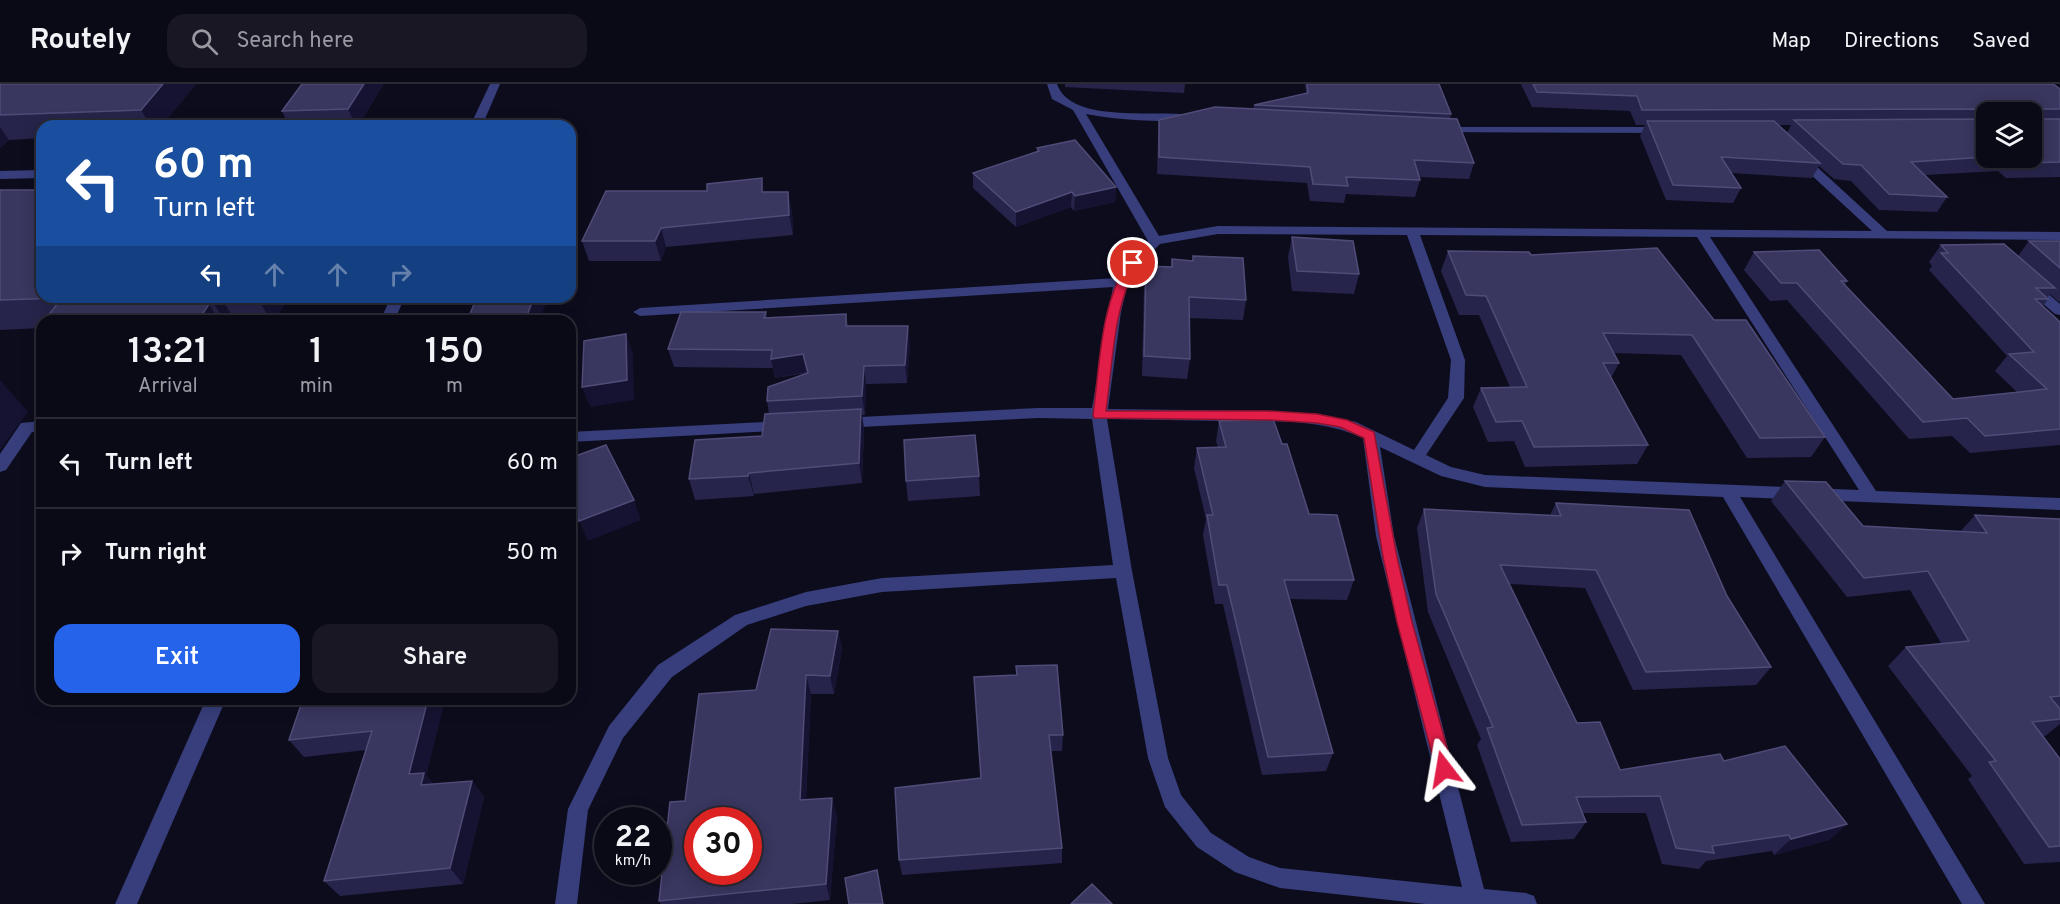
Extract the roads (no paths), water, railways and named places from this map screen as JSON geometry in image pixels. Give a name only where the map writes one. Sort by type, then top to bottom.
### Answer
[{"type":"street","points":[[1052,84],[1051,90],[1055,98],[1078,111],[1207,119]]},
{"type":"street","points":[[479,120],[492,90]]},
{"type":"street","points":[[1078,111],[1155,241]]},
{"type":"street","points":[[1428,129],[1679,130]]},
{"type":"street","points":[[1787,146],[1883,234]]},
{"type":"street","points":[[0,175],[36,174]]},
{"type":"street","points":[[1155,241],[1218,230],[2060,236]]},
{"type":"street","points":[[1412,231],[1458,360],[1456,398],[1417,458]]},
{"type":"street","points":[[1700,232],[1871,496]]},
{"type":"street","points":[[1973,236],[1991,251]]},
{"type":"street","points":[[1155,241],[1151,248],[1133,263],[1121,282],[1114,312],[1099,415],[1123,571],[1158,758],[1172,800],[1204,840],[1243,865],[1280,878],[1526,904]]},
{"type":"street","points":[[2017,274],[2060,311]]},
{"type":"street","points":[[640,312],[1121,282]]},
{"type":"street","points":[[828,423],[1038,413],[1269,416],[1317,419],[1342,423],[1447,472],[1485,481],[2060,504]]},
{"type":"street","points":[[576,437],[805,425]]},
{"type":"street","points":[[0,466],[27,427],[36,426]]},
{"type":"street","points":[[1370,435],[1385,536],[1476,899]]},
{"type":"street","points":[[1728,491],[1974,904]]},
{"type":"street","points":[[566,904],[578,809],[616,732],[665,671],[741,620],[806,599],[882,585],[1123,571]]},
{"type":"street","points":[[126,904],[213,705]]}]
